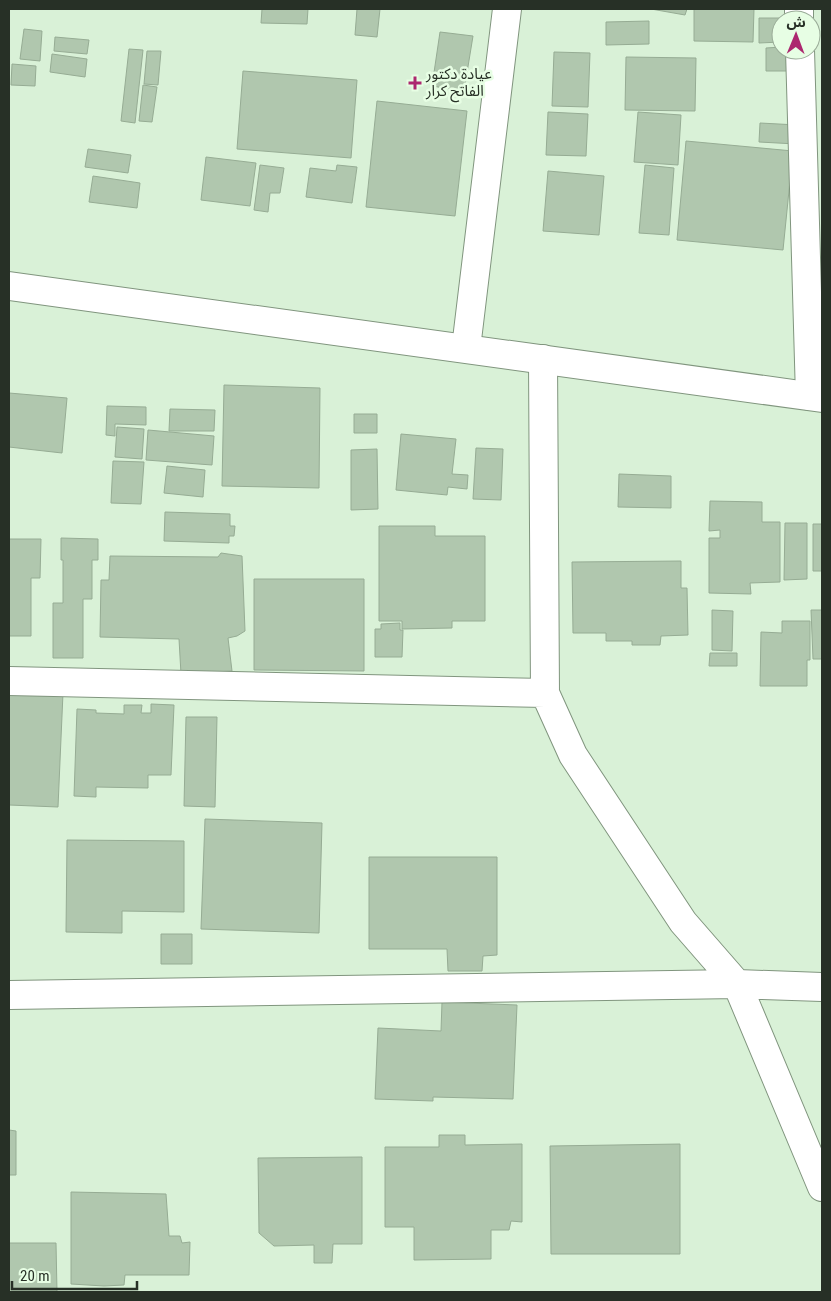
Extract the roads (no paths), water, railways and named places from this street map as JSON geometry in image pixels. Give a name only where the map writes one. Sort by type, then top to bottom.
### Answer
[{"type":"street","points":[[466,348],[507,9]]},
{"type":"street","points":[[9,286],[816,397],[800,60]]},
{"type":"street","points":[[542,358],[545,693],[578,764],[683,922],[737,984],[822,1188]]},
{"type":"street","points":[[9,681],[545,693]]},
{"type":"street","points":[[9,995],[737,984],[822,987]]},
{"type":"place","name":"عيادة دكتور الفاتح كرار","points":[[415,83]]}]
